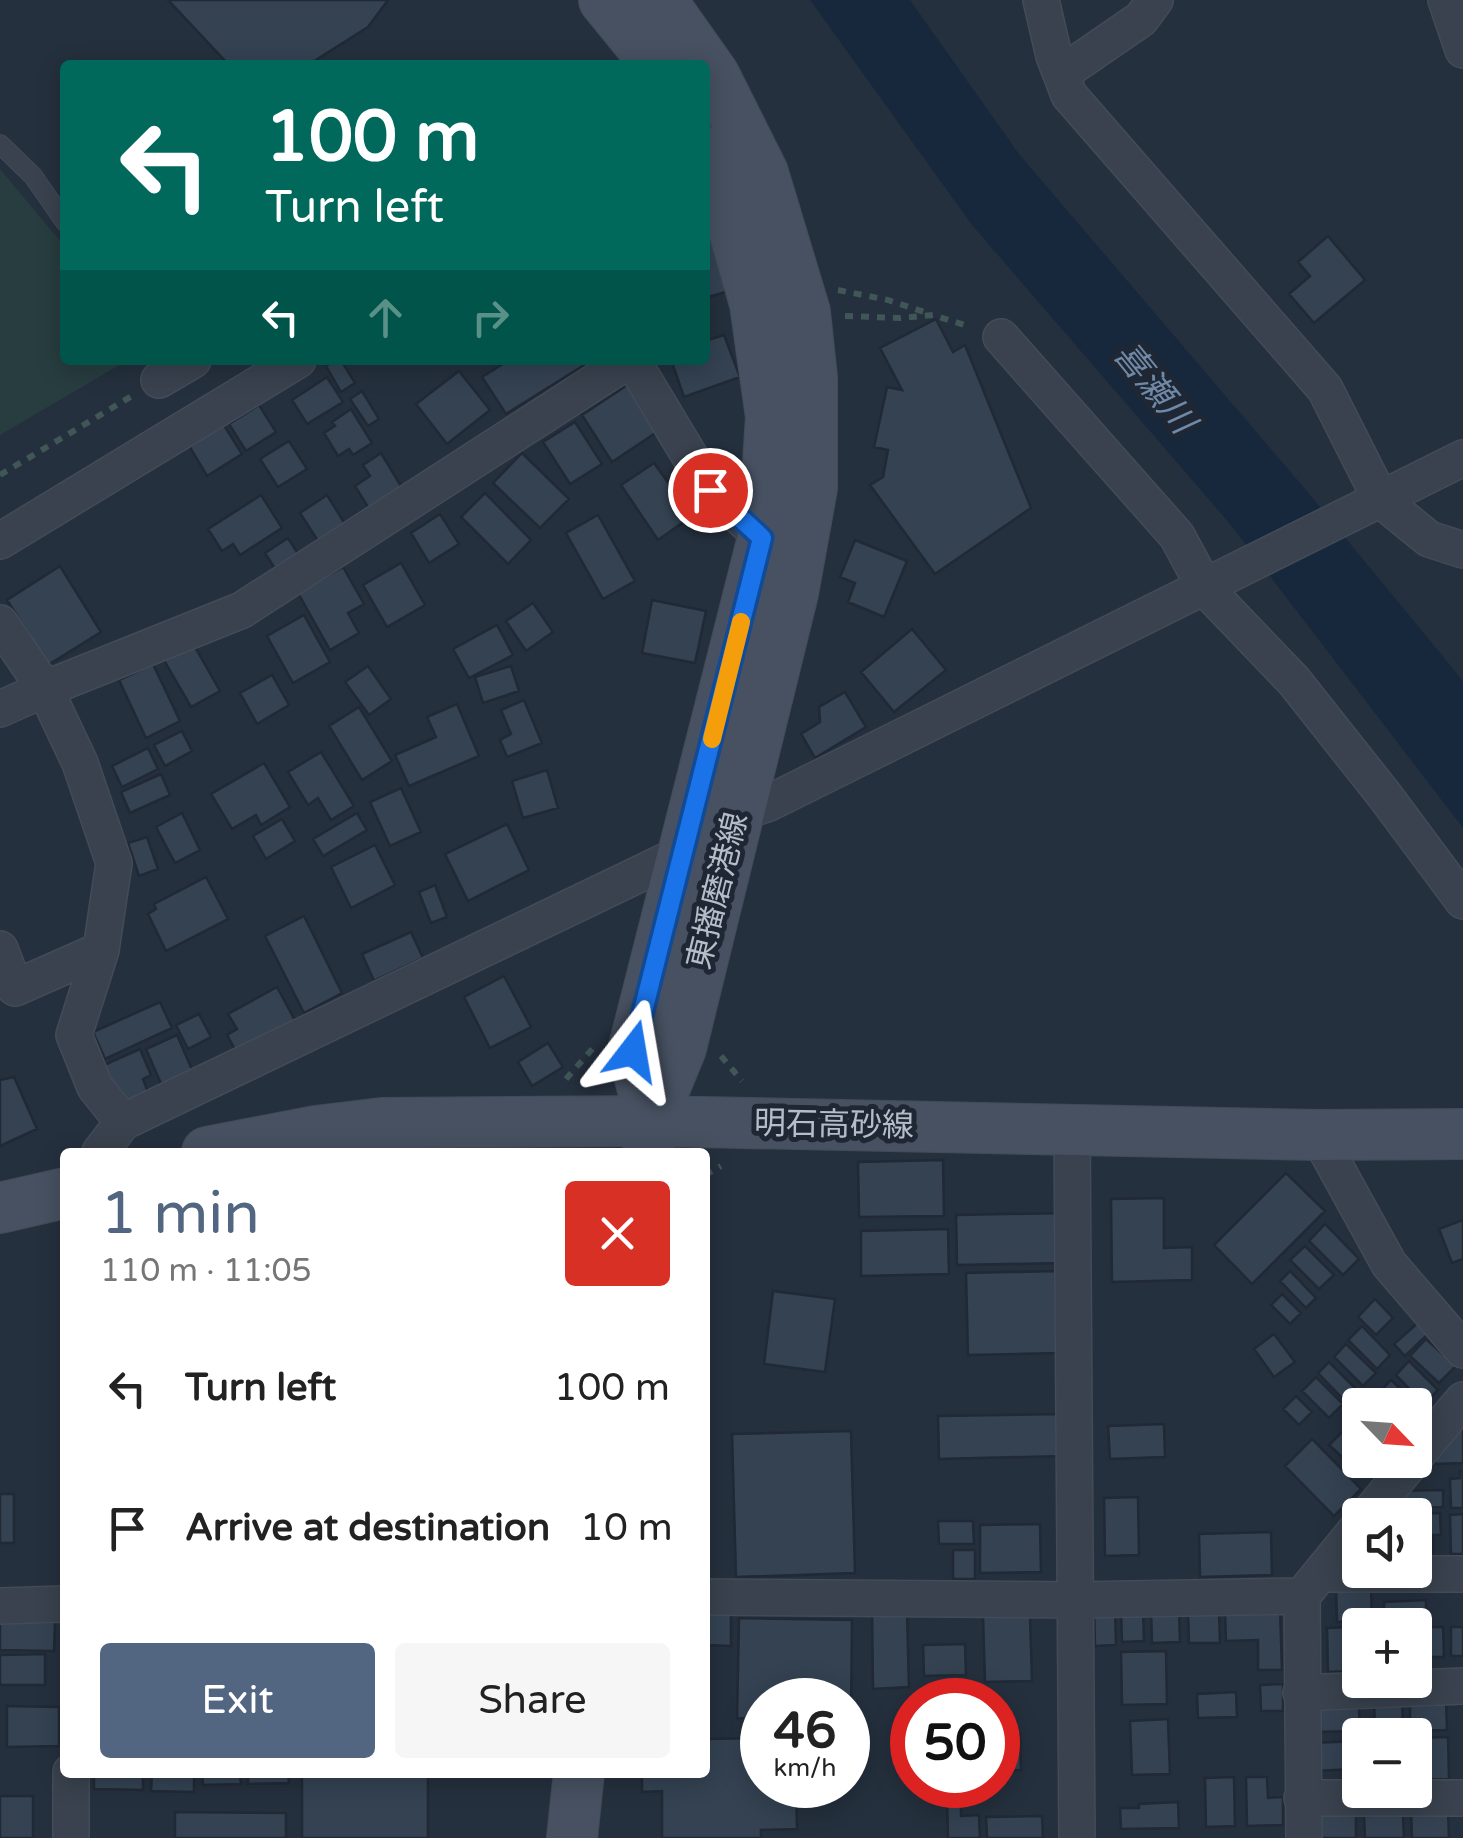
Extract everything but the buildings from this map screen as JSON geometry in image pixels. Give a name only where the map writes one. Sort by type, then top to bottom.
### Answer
[{"type":"main road","points":[[604,0],[653,60]]},
{"type":"main road","name":"東播磨港線","points":[[661,0],[698,60]]},
{"type":"main road","name":"東播磨港線","points":[[650,1136],[681,1048],[793,593],[812,488],[812,378],[804,312],[763,173],[710,80]]},
{"type":"main road","name":"東播磨港線","points":[[650,1136],[633,1051],[762,538],[771,417],[755,304],[722,188],[710,166]]},
{"type":"main road","name":"明石高砂線","points":[[227,1148],[382,1123],[650,1136],[1072,1130],[1463,1134]]},
{"type":"main road","points":[[0,1208],[60,1194]]},
{"type":"main road","points":[[572,1838],[578,1778]]},
{"type":"street","points":[[1042,0],[1070,95],[1325,389],[1381,500],[1429,539],[1463,550]]},
{"type":"street","points":[[1062,74],[1142,19],[1155,0]]},
{"type":"street","points":[[1446,0],[1463,50]]},
{"type":"street","points":[[1001,337],[1177,536],[1205,588],[1294,681],[1463,901]]},
{"type":"street","points":[[0,541],[290,365]]},
{"type":"street","points":[[0,709],[242,610],[623,365]]},
{"type":"street","points":[[634,365],[710,490],[762,538]]},
{"type":"street","points":[[103,1148],[123,1122],[682,854],[737,814],[769,802],[1463,458]]},
{"type":"street","points":[[0,623],[45,689],[80,763],[114,863],[101,950],[74,1036],[96,1087],[123,1122]]},
{"type":"street","points":[[0,949],[15,988],[101,950]]},
{"type":"street","points":[[1072,1130],[1077,1838]]},
{"type":"street","points":[[1318,1135],[1389,1264],[1463,1350]]},
{"type":"street","points":[[1432,1437],[1463,1400]]},
{"type":"street","points":[[1382,1498],[1398,1478]]},
{"type":"street","points":[[1304,1838],[1301,1693],[1312,1584],[1342,1548]]},
{"type":"street","points":[[710,1597],[1076,1600],[1463,1574]]},
{"type":"street","points":[[0,1606],[60,1604]]},
{"type":"street","points":[[1301,1693],[1463,1686]]},
{"type":"street","points":[[70,1838],[71,1778]]},
{"type":"street","points":[[1302,1798],[1463,1798]]},
{"type":"lane","points":[[0,144],[33,176],[60,215]]},
{"type":"path","points":[[838,290],[888,300],[1001,337]]},
{"type":"path","points":[[834,316],[933,316]]},
{"type":"path","points":[[0,475],[155,370]]},
{"type":"path","points":[[720,1055],[740,1080],[756,1087]]},
{"type":"green space","points":[[0,169],[60,241],[60,365],[119,365],[0,435]]},
{"type":"water","name":"喜瀬川","points":[[810,0],[910,0],[1019,154],[1455,671],[1463,682],[1463,828],[1230,524],[972,225]]},
{"type":"slow traffic","points":[[712,739],[741,622]]},
{"type":"route","points":[[633,1051],[762,538],[710,490]]}]
